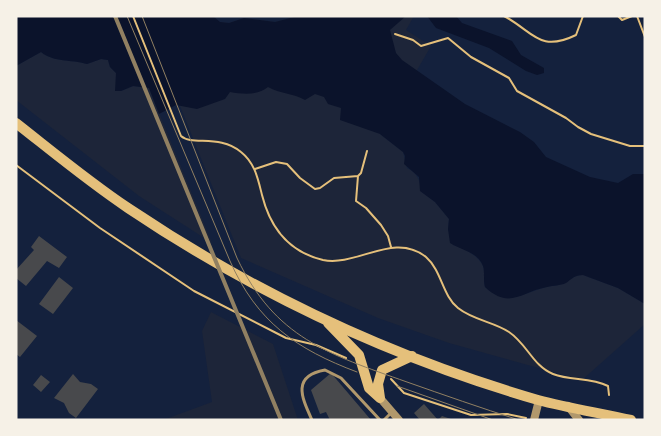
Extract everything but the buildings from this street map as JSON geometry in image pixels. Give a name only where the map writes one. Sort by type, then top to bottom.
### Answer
[{"type":"main road","points":[[16,123],[103,190],[169,235],[250,282],[325,320],[412,356],[539,400],[631,420]]},
{"type":"main road","points":[[325,320],[359,355],[370,388],[380,398]]},
{"type":"main road","points":[[380,398],[378,384],[381,372],[385,367],[412,356]]},
{"type":"street","points":[[380,398],[399,420]]},
{"type":"street","points":[[534,420],[539,400]]},
{"type":"street","points":[[568,406],[579,420]]},
{"type":"lane","points":[[312,420],[301,394],[302,386],[310,376],[325,370],[341,378],[380,420]]},
{"type":"lane","points":[[384,420],[392,412]]},
{"type":"path","points":[[133,16],[178,133],[187,141],[213,140],[234,147],[242,152],[255,169],[270,220],[282,236],[298,250],[321,259],[338,261],[391,248],[416,252],[426,257],[431,263],[451,302],[465,313],[510,333],[543,369],[568,379],[594,380],[608,386],[610,390],[608,394]]},
{"type":"path","points":[[504,16],[545,43],[563,41],[576,35],[583,16]]},
{"type":"path","points":[[618,16],[622,20],[632,16]]},
{"type":"path","points":[[637,16],[645,37]]},
{"type":"path","points":[[395,34],[413,40],[421,46],[448,38],[470,57],[510,78],[517,91],[566,118],[578,127],[630,146],[645,146]]},
{"type":"path","points":[[367,150],[361,173],[358,176],[356,201],[366,208],[380,225],[388,236],[391,248]]},
{"type":"path","points":[[255,169],[276,162],[287,164],[300,178],[315,189],[320,188],[334,178],[358,176]]},
{"type":"path","points":[[16,165],[100,228],[194,291],[286,338],[328,350],[362,365]]},
{"type":"path","points":[[486,318],[486,323]]},
{"type":"path","points":[[381,372],[404,393],[454,410],[477,417],[507,414],[530,420]]},
{"type":"shaded area","points":[[16,16],[213,16],[220,22],[229,23],[244,18],[275,22],[298,16],[406,16],[390,30],[396,53],[402,60],[465,104],[520,132],[534,142],[546,157],[590,177],[618,183],[633,174],[645,174],[645,304],[618,288],[583,275],[575,276],[564,284],[538,289],[515,298],[501,297],[494,294],[485,287],[484,268],[481,261],[473,254],[450,243],[449,219],[435,202],[420,191],[419,177],[404,164],[405,156],[403,152],[380,134],[340,120],[341,108],[328,104],[324,97],[315,94],[305,100],[268,87],[254,93],[230,92],[225,99],[197,109],[176,105],[159,114],[149,88],[133,86],[121,91],[115,91],[116,73],[110,67],[108,60],[101,59],[87,64],[52,58],[41,52],[16,66]]},
{"type":"shaded area","points":[[144,16],[213,16],[220,22],[229,23],[244,18],[275,22],[298,16],[414,16],[406,30],[431,46],[380,134],[403,152],[407,168],[416,175],[423,193],[435,202],[449,219],[448,229],[453,245],[466,250],[478,258],[483,266],[485,287],[500,296],[507,298],[520,296],[545,287],[562,284],[574,277],[583,275],[618,288],[645,304],[645,324],[582,380],[449,343],[378,318],[241,258]]},
{"type":"shaded area","points":[[427,16],[456,16],[462,23],[512,41],[521,55],[544,68],[544,73],[537,75],[526,71],[489,48],[436,28]]},
{"type":"shaded area","points":[[41,52],[52,58],[87,64],[101,59],[108,60],[110,67],[116,73],[116,83],[121,91],[133,86],[149,88],[212,243],[139,196],[16,100],[16,66]]},
{"type":"shaded area","points":[[211,312],[273,344],[298,420],[163,420],[212,402],[202,331]]},
{"type":"tram line","points":[[127,16],[230,261],[253,301],[266,317],[297,343],[315,354],[357,372]]},
{"type":"tram line","points":[[142,16],[237,258],[252,285],[268,307],[287,325],[329,352],[379,372],[519,420]]},
{"type":"tram line","points":[[397,386],[493,420]]},
{"type":"railway","points":[[115,16],[281,420]]}]
